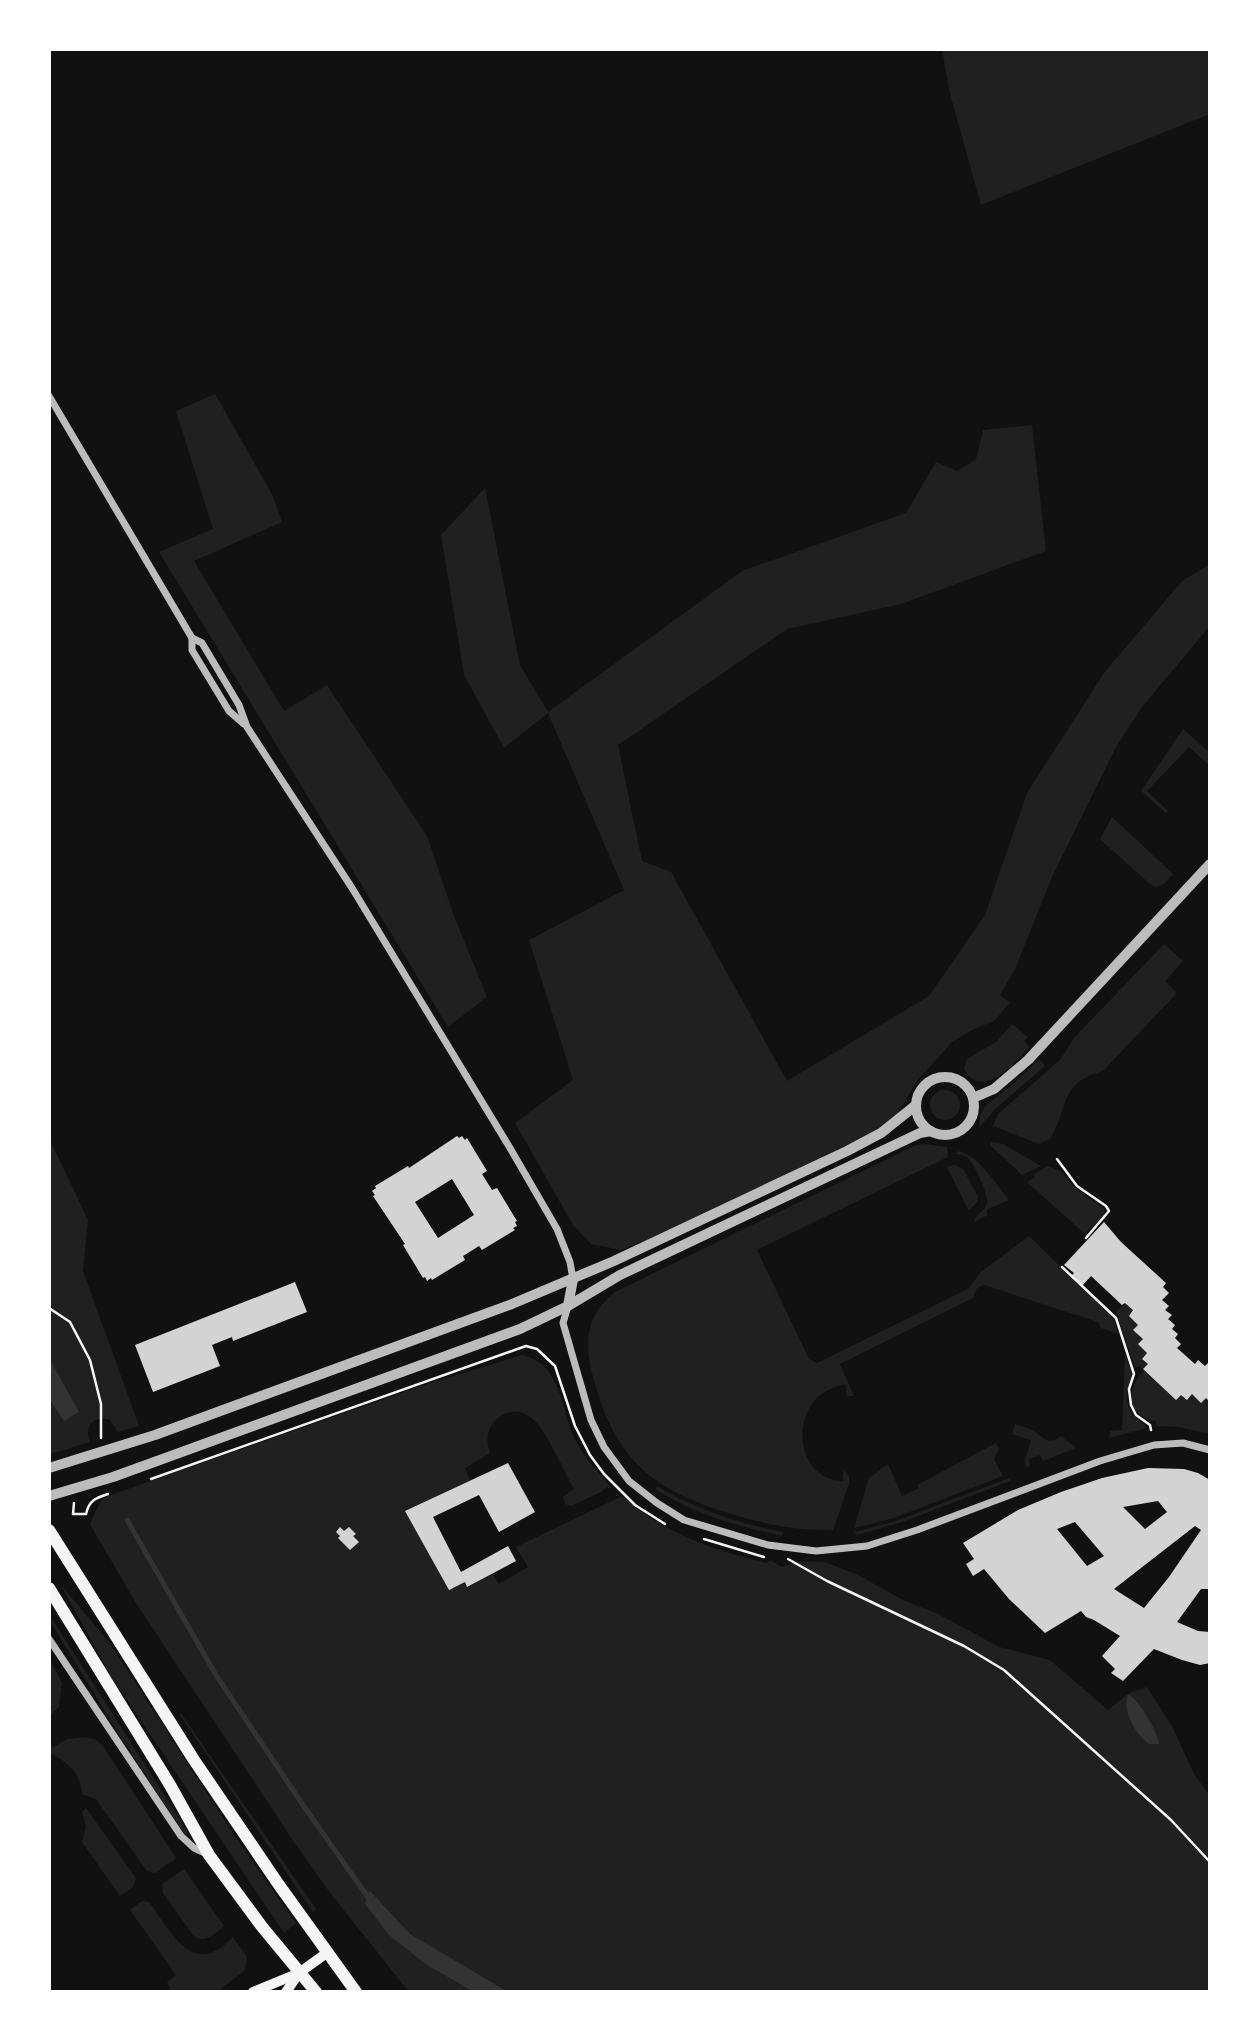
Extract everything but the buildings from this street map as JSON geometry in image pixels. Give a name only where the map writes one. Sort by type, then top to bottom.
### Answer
[{"type":"highway","points":[[49,1530],[194,1760],[356,1992]]},
{"type":"highway","points":[[49,1588],[170,1785],[209,1855],[263,1928],[316,1992]]},
{"type":"main road","points":[[253,1992],[299,1973],[328,1952]]},
{"type":"main road","points":[[286,1992],[299,1973]]},
{"type":"street","points":[[49,396],[192,638],[202,643],[239,705],[247,727],[352,888],[557,1229],[570,1262],[573,1279],[564,1323],[591,1420],[604,1447],[629,1481],[684,1520],[768,1545],[816,1551],[867,1546],[917,1530],[1100,1461],[1154,1445],[1183,1443],[1210,1450]]},
{"type":"street","points":[[973,1098],[994,1089],[1028,1060],[1210,864]]},
{"type":"street","points":[[49,1496],[113,1477],[515,1331],[568,1306],[620,1275],[920,1133],[931,1131],[946,1135],[961,1130],[972,1116],[973,1098],[960,1080],[941,1077],[927,1082],[921,1089],[916,1105],[920,1120],[931,1131]]},
{"type":"street","points":[[49,1468],[155,1436],[573,1279],[847,1151],[881,1133],[916,1105]]},
{"type":"street","points":[[49,1639],[181,1836],[194,1848],[209,1855]]},
{"type":"path","points":[[1057,1159],[1077,1186],[1108,1208],[1108,1213],[1086,1238]]},
{"type":"path","points":[[1062,1267],[1116,1318],[1134,1374],[1129,1389],[1131,1405],[1138,1416],[1150,1425],[1151,1430]]},
{"type":"path","points":[[49,1308],[70,1322],[90,1360],[102,1404],[100,1432],[103,1451]]},
{"type":"path","points":[[140,1482],[526,1346]]},
{"type":"path","points":[[73,1514],[86,1514],[88,1504],[94,1499],[116,1491]]},
{"type":"path","points":[[785,1557],[796,1566],[964,1646],[1004,1670],[1107,1760],[1171,1820],[1210,1862]]},
{"type":"shaded area","points":[[942,49],[1210,49],[1210,114],[981,205],[949,90]]},
{"type":"shaded area","points":[[215,394],[272,494],[282,522],[194,561],[284,711],[327,685],[427,836],[454,916],[487,997],[448,1027],[159,552],[213,529],[176,411]]},
{"type":"shaded area","points":[[1032,425],[1046,551],[901,604],[787,629],[618,745],[642,861],[671,872],[787,1081],[929,996],[985,915],[1027,793],[1104,673],[1182,581],[1210,564],[1210,626],[1142,707],[1116,747],[1052,877],[1016,967],[1000,995],[1010,1003],[994,1021],[952,1042],[917,1081],[898,1113],[872,1132],[694,1220],[621,1250],[591,1244],[573,1225],[515,1123],[573,1080],[529,940],[624,890],[548,713],[504,748],[464,675],[441,535],[485,488],[520,665],[548,712],[742,571],[906,513],[936,462],[957,471],[976,459],[983,430]]},
{"type":"shaded area","points":[[1183,729],[1210,753],[1210,766],[1189,747],[1147,791],[1168,811],[1166,813],[1141,791]]},
{"type":"shaded area","points":[[1112,817],[1173,874],[1164,884],[1157,887],[1151,885],[1100,839]]},
{"type":"shaded area","points":[[1164,944],[1183,961],[1165,981],[1177,993],[1103,1071],[1089,1076],[1072,1089],[1051,1138],[1039,1144],[993,1126],[998,1114],[1060,1060],[1074,1038]]},
{"type":"shaded area","points":[[1012,1024],[1028,1037],[1024,1041],[1030,1047],[998,1076],[980,1082],[972,1078],[964,1069],[967,1059],[996,1042]]},
{"type":"shaded area","points":[[1039,1059],[1045,1066],[994,1110],[979,1128],[980,1116],[985,1106]]},
{"type":"shaded area","points":[[945,1090],[956,1094],[960,1105],[956,1116],[945,1120],[934,1116],[930,1105],[934,1094]]},
{"type":"shaded area","points":[[49,1138],[88,1220],[83,1271],[139,1426],[118,1432],[110,1420],[99,1419],[89,1427],[90,1442],[54,1453],[49,1453]]},
{"type":"shaded area","points":[[991,1142],[1003,1144],[1041,1166],[1022,1175],[990,1145]]},
{"type":"shaded area","points":[[916,1145],[947,1147],[948,1157],[757,1250],[809,1359],[817,1363],[968,1289],[981,1272],[1029,1236],[1114,1319],[1118,1334],[1101,1328],[1098,1322],[984,1285],[977,1288],[973,1298],[840,1364],[854,1396],[847,1396],[845,1384],[829,1390],[815,1400],[803,1424],[805,1451],[818,1472],[843,1481],[843,1469],[849,1477],[833,1530],[793,1528],[741,1517],[700,1503],[655,1480],[623,1447],[601,1402],[588,1349],[590,1328],[598,1310],[615,1292]]},
{"type":"shaded area","points":[[959,1151],[980,1164],[1009,1200],[986,1210],[988,1215],[974,1222],[986,1206],[987,1200],[973,1165],[967,1157],[955,1154]]},
{"type":"shaded area","points":[[955,1165],[963,1169],[978,1197],[969,1211],[947,1167]]},
{"type":"shaded area","points":[[1048,1166],[1062,1172],[1074,1187],[1105,1209],[1104,1215],[1085,1234],[1027,1182],[1035,1177],[1034,1174]]},
{"type":"shaded area","points":[[1125,1303],[1133,1310],[1129,1316],[1138,1325],[1133,1330],[1143,1339],[1138,1344],[1147,1353],[1142,1358],[1148,1364],[1143,1369],[1139,1366],[1135,1368],[1116,1312]]},
{"type":"shaded area","points":[[1125,1353],[1132,1374],[1127,1402],[1131,1412],[1147,1428],[1109,1438],[1110,1431],[1122,1430]]},
{"type":"shaded area","points":[[522,1355],[536,1361],[554,1380],[579,1447],[609,1485],[601,1492],[571,1506],[565,1504],[563,1497],[574,1489],[541,1428],[527,1415],[517,1412],[500,1416],[489,1432],[490,1453],[465,1468],[470,1480],[406,1511],[449,1590],[465,1582],[468,1587],[492,1574],[499,1584],[528,1567],[516,1547],[622,1496],[655,1521],[726,1552],[766,1563],[770,1560],[782,1567],[799,1561],[824,1562],[856,1574],[999,1647],[1050,1660],[1108,1710],[1129,1693],[1147,1687],[1173,1728],[1194,1774],[1210,1796],[1210,1992],[409,1992],[331,1894],[296,1845],[134,1600],[90,1524],[105,1497],[427,1384]]},
{"type":"shaded area","points":[[49,1358],[79,1412],[64,1421],[49,1399]]},
{"type":"shaded area","points":[[1144,1370],[1176,1400],[1181,1395],[1187,1399],[1192,1394],[1201,1403],[1206,1398],[1210,1402],[1210,1434],[1178,1427],[1157,1426],[1156,1421],[1139,1414],[1134,1408],[1132,1393]]},
{"type":"shaded area","points":[[1015,1424],[1032,1430],[1046,1440],[1061,1436],[1076,1448],[1043,1461],[1040,1455],[1029,1459],[1030,1466],[1026,1467],[1025,1460],[1031,1440],[1012,1434]]},
{"type":"shaded area","points":[[996,1443],[999,1449],[994,1459],[1003,1476],[894,1518],[854,1528],[869,1478],[888,1464],[902,1496],[919,1488],[917,1485]]},
{"type":"shaded area","points":[[1012,1477],[1010,1481],[902,1522],[857,1535],[854,1532],[893,1522]]},
{"type":"shaded area","points":[[657,1486],[702,1509],[783,1532],[782,1536],[733,1524],[700,1512],[655,1489]]},
{"type":"shaded area","points":[[60,1584],[109,1642],[236,1838],[296,1923],[284,1933],[114,1681]]},
{"type":"shaded area","points":[[52,1619],[187,1834],[184,1834],[117,1731],[53,1626]]},
{"type":"shaded area","points":[[49,1658],[62,1683],[59,1707],[49,1716]]},
{"type":"shaded area","points":[[1128,1695],[1147,1716],[1159,1744],[1149,1744],[1135,1729],[1128,1715]]},
{"type":"shaded area","points":[[180,1712],[316,1909],[313,1912],[180,1715]]},
{"type":"shaded area","points":[[86,1737],[103,1746],[176,1858],[155,1873],[147,1871],[96,1799],[82,1794],[79,1779],[72,1768],[49,1753],[49,1749],[68,1739]]},
{"type":"shaded area","points":[[86,1808],[136,1878],[133,1887],[120,1896],[82,1842],[86,1827],[82,1812]]},
{"type":"shaded area","points":[[184,1869],[224,1926],[205,1939],[193,1935],[163,1893],[162,1884]]},
{"type":"shaded area","points":[[369,1890],[410,1934],[508,1992],[474,1992],[427,1965],[389,1935],[365,1904]]},
{"type":"shaded area","points":[[142,1901],[149,1902],[175,1938],[195,1953],[206,1954],[219,1949],[233,1937],[247,1957],[245,1970],[217,1992],[172,1992],[167,1982],[176,1975],[130,1910]]},
{"type":"waterway","points":[[127,1520],[216,1675],[370,1900]]}]
